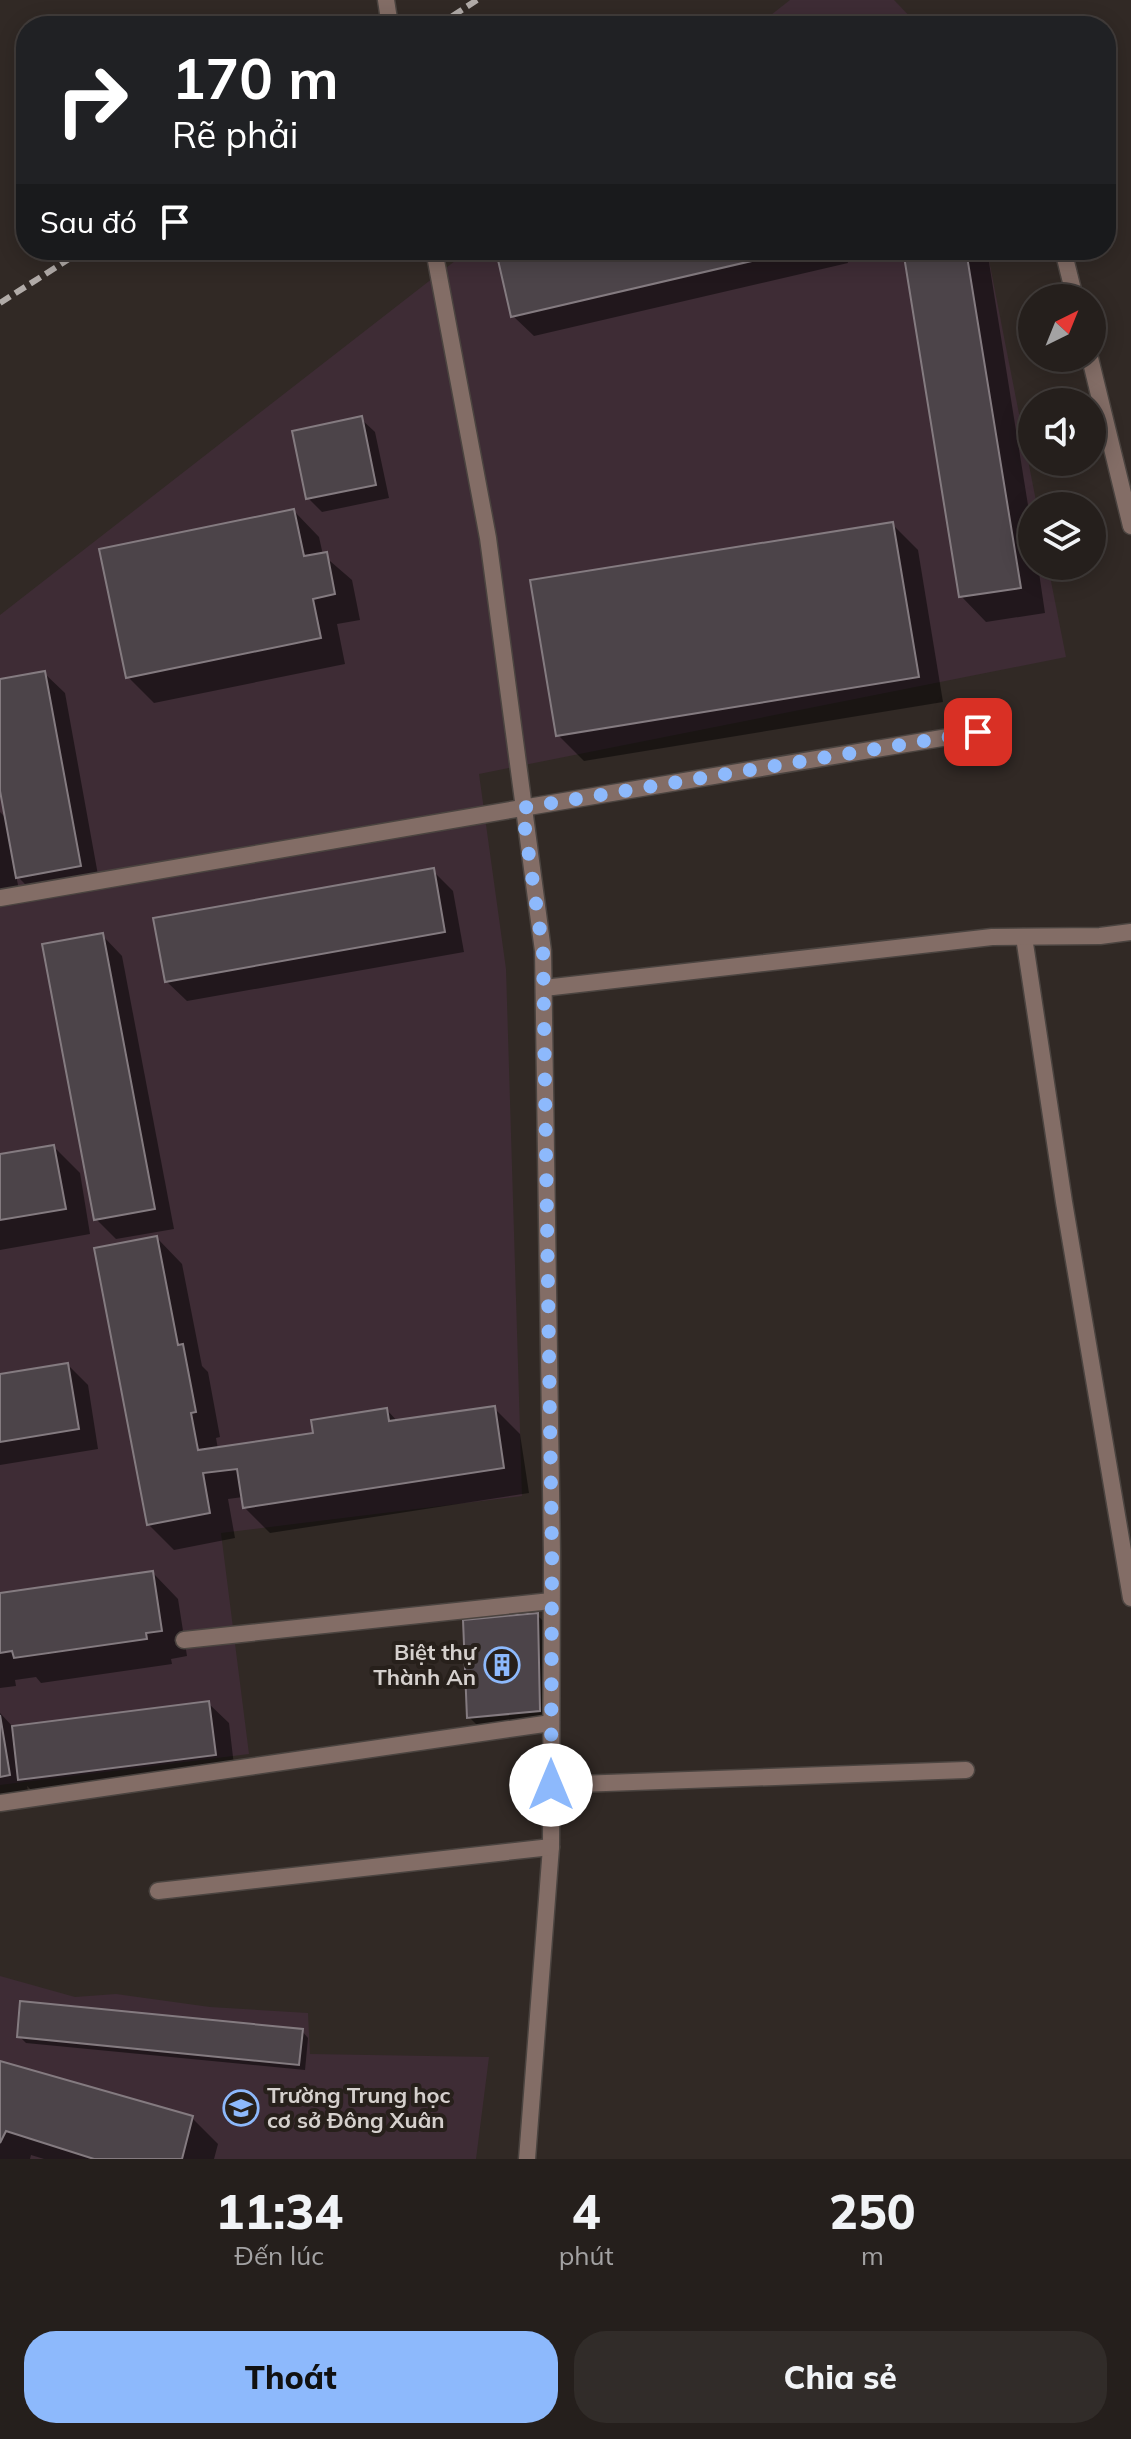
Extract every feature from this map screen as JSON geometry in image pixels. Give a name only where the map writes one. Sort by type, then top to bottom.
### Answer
[{"type":"street","points":[[436,260],[488,538],[543,951],[551,1847],[527,2159]]},
{"type":"street","points":[[1066,260],[1072,284]]},
{"type":"street","points":[[1093,372],[1131,526]]},
{"type":"street","points":[[0,898],[978,732]]},
{"type":"street","points":[[544,988],[992,937],[1100,936],[1131,932]]},
{"type":"street","points":[[1024,937],[1064,1202],[1131,1598]]},
{"type":"street","points":[[184,1640],[551,1601]]},
{"type":"street","points":[[0,1803],[551,1723]]},
{"type":"street","points":[[551,1785],[966,1770]]},
{"type":"street","points":[[158,1891],[551,1847]]},
{"type":"shaded area","points":[[790,0],[894,0],[909,16],[770,16]]},
{"type":"shaded area","points":[[456,260],[989,260],[1018,409],[1018,476],[1031,476],[1034,492],[1018,492],[1018,580],[1051,580],[1066,657],[479,774],[506,969],[522,1496],[221,1533],[249,1754],[0,1785],[0,615]]},
{"type":"shaded area","name":"Trường Trung học cơ sở Đông Xuân","points":[[0,1976],[75,1997],[116,1994],[210,2007],[308,2013],[310,2054],[489,2057],[476,2159],[0,2159]]},
{"type":"building","points":[[498,260],[756,260],[511,317]]},
{"type":"building","points":[[905,260],[968,260],[1021,588],[959,597]]},
{"type":"building","points":[[362,416],[376,485],[306,499],[292,431]]},
{"type":"building","points":[[294,509],[304,556],[327,552],[335,594],[313,599],[321,638],[126,678],[99,549]]},
{"type":"building","points":[[893,522],[919,677],[556,736],[530,580]]},
{"type":"building","points":[[45,671],[81,866],[16,878],[0,791],[0,679]]},
{"type":"building","points":[[434,868],[445,932],[165,982],[153,918]]},
{"type":"building","points":[[103,933],[155,1209],[94,1220],[42,944]]},
{"type":"building","points":[[54,1145],[66,1209],[0,1220],[0,1154]]},
{"type":"building","points":[[157,1236],[178,1345],[183,1344],[196,1412],[191,1413],[198,1450],[313,1433],[311,1420],[387,1408],[389,1421],[495,1406],[504,1468],[243,1508],[237,1469],[203,1473],[210,1513],[147,1525],[94,1248]]},
{"type":"building","points":[[68,1363],[79,1429],[0,1442],[0,1374]]},
{"type":"building","points":[[153,1571],[162,1631],[146,1633],[147,1639],[14,1658],[12,1651],[0,1653],[0,1593]]},
{"type":"building","name":"Biệt thự Thành An","points":[[538,1613],[540,1711],[467,1718],[463,1620]]},
{"type":"building","points":[[209,1701],[216,1755],[18,1780],[12,1726]]},
{"type":"building","points":[[0,1715],[10,1775],[0,1777]]},
{"type":"building","points":[[20,2001],[303,2029],[299,2065],[17,2037]]},
{"type":"building","points":[[0,2061],[193,2116],[182,2159],[94,2159],[6,2131],[0,2143]]},
{"type":"railway","points":[[452,16],[477,0]]},
{"type":"railway","points":[[0,303],[67,260]]},
{"type":"place","name":"Biệt thự Thành An","points":[[502,1665]]},
{"type":"place","name":"Trường Trung học cơ sở Đông Xuân","points":[[241,2108]]},
{"type":"route","points":[[551,1785],[552,1556],[543,951],[522,808],[978,732]]}]
